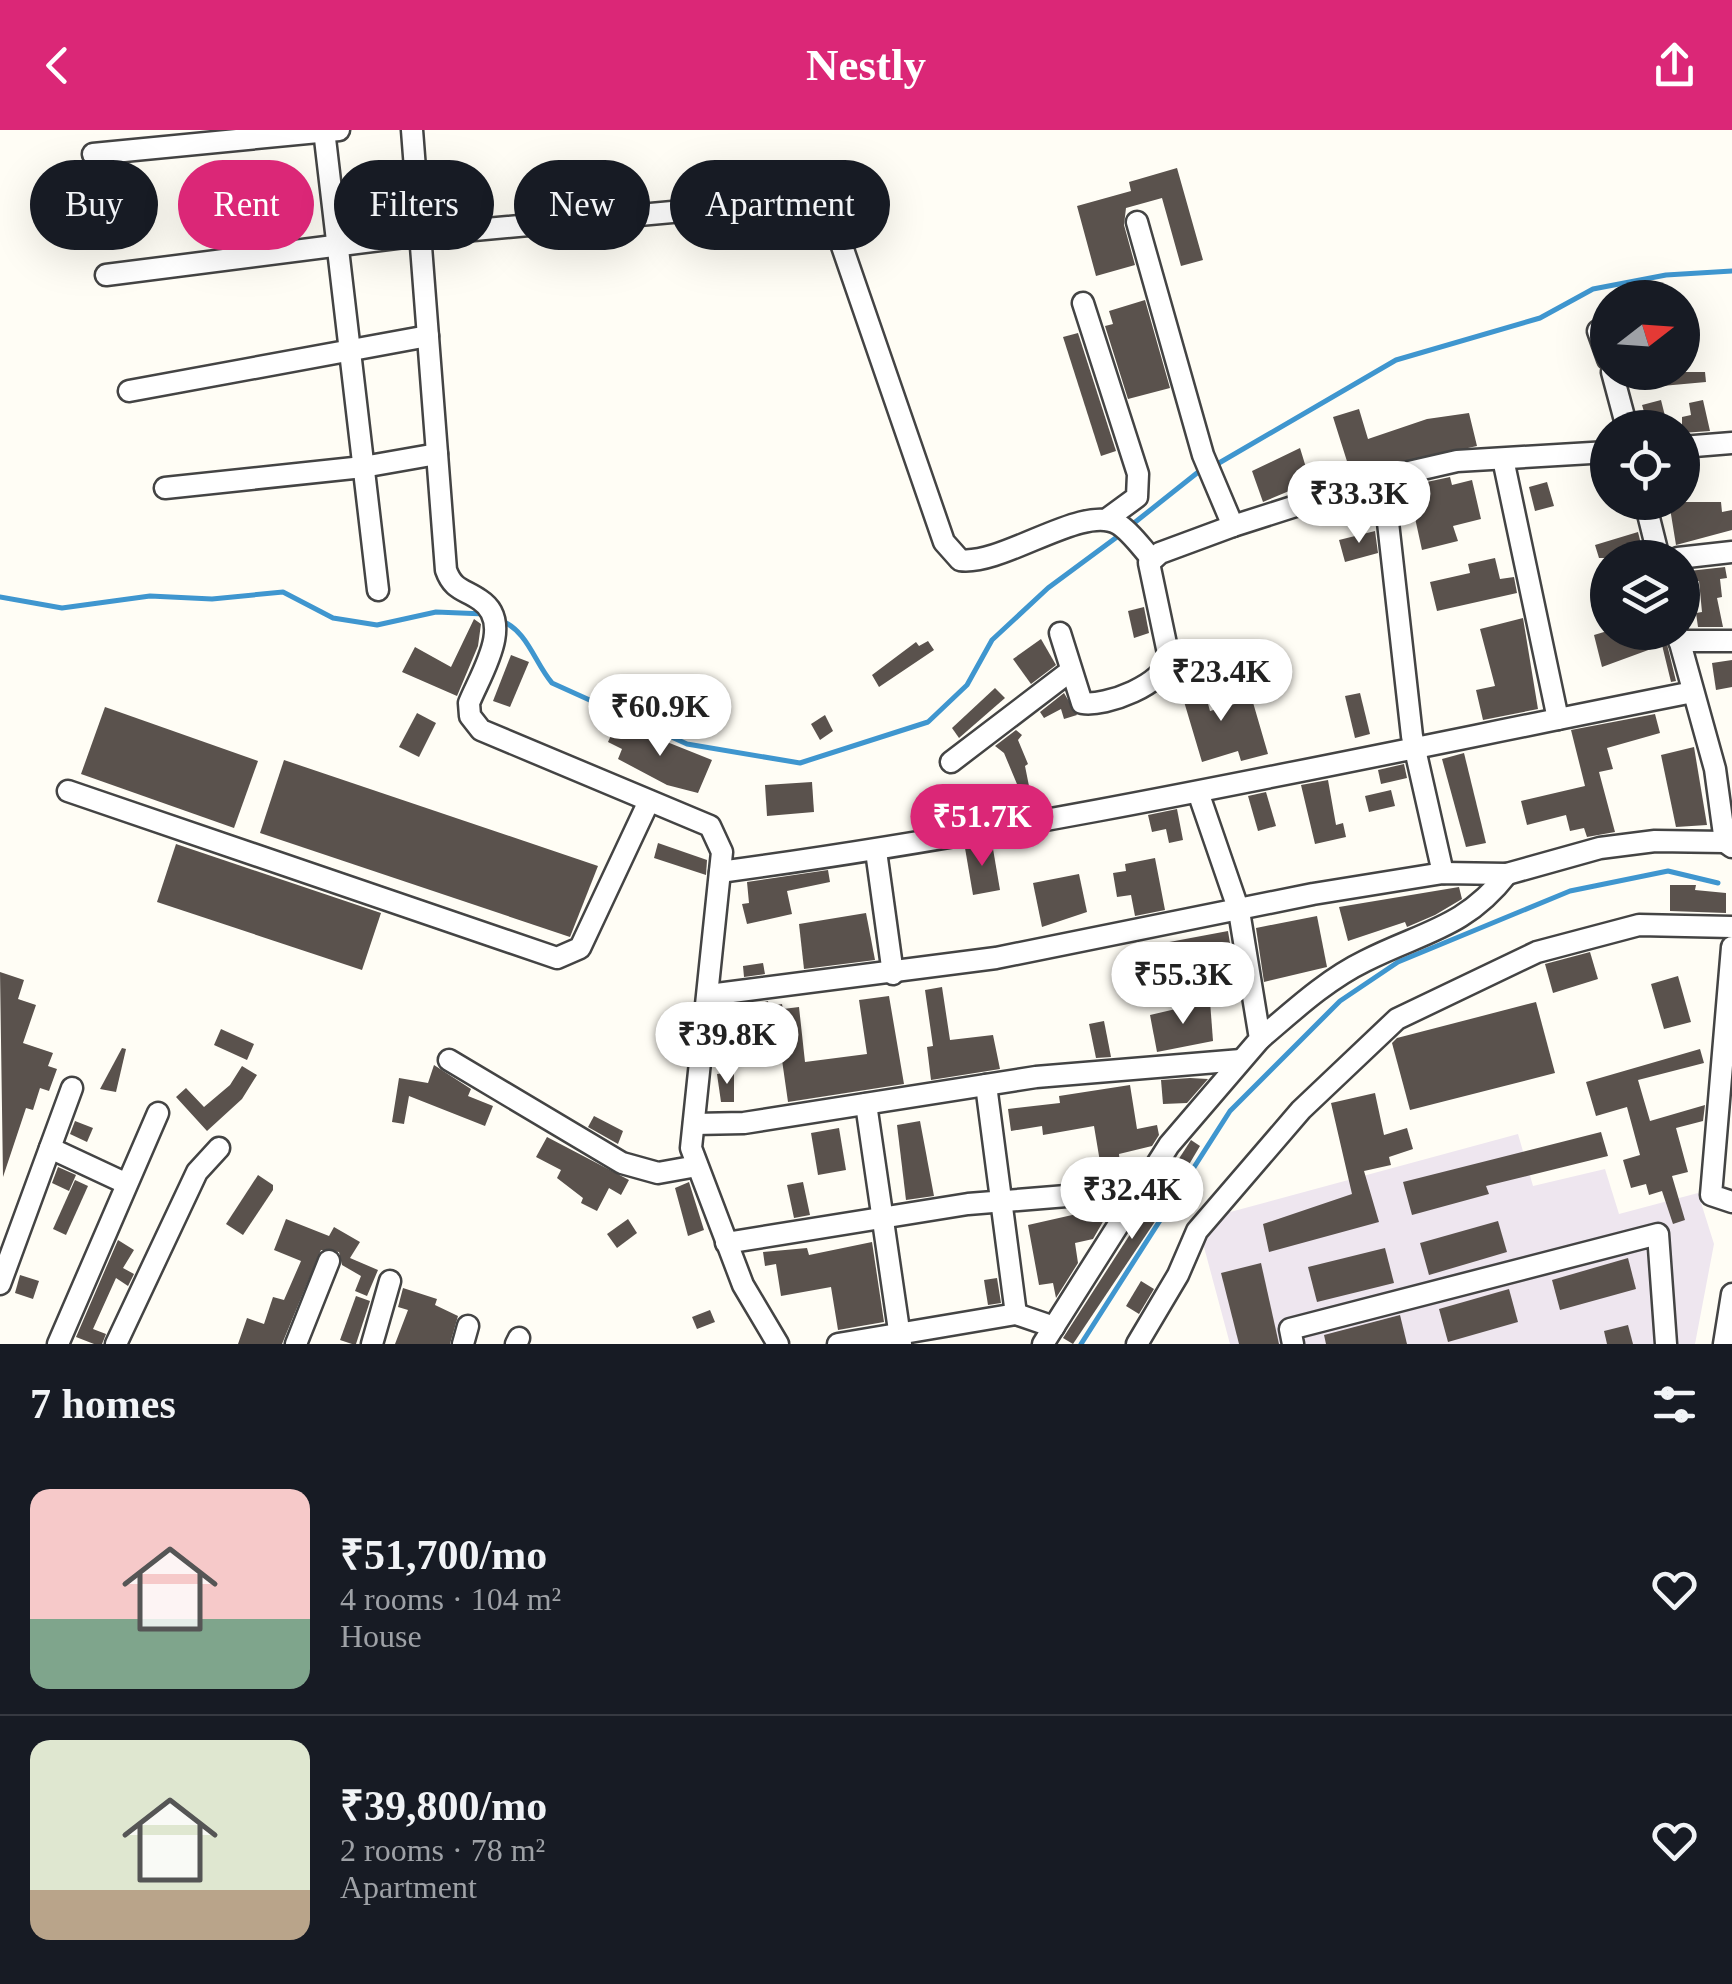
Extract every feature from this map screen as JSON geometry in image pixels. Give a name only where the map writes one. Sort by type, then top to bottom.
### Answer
[{"type":"street","points":[[412,130],[414,160]]},
{"type":"street","points":[[93,154],[329,131],[334,197]]},
{"type":"street","points":[[494,228],[815,199],[835,226],[951,553],[970,562],[1082,523],[1114,522],[1151,558]]},
{"type":"street","points":[[1137,222],[1203,455],[1233,526]]},
{"type":"street","points":[[106,276],[334,249]]},
{"type":"street","points":[[338,250],[378,590]]},
{"type":"street","points":[[421,250],[446,570],[451,584],[494,618],[469,703],[474,723],[480,730],[710,826],[722,847],[690,1148],[743,1285],[778,1344]]},
{"type":"street","points":[[1083,303],[1138,474],[1136,496],[1114,522]]},
{"type":"street","points":[[129,391],[428,336]]},
{"type":"street","points":[[1700,446],[1732,444]]},
{"type":"street","points":[[1151,558],[1233,526],[1383,478],[1457,462],[1590,453]]},
{"type":"street","points":[[165,488],[363,467],[437,454]]},
{"type":"street","points":[[1503,458],[1558,718]]},
{"type":"street","points":[[1383,478],[1394,603],[1414,748],[1442,873]]},
{"type":"street","points":[[1700,556],[1732,552]]},
{"type":"street","points":[[1060,633],[1069,672],[1080,701],[1086,705],[1164,675],[1169,658],[1148,571],[1151,558]]},
{"type":"street","points":[[1700,639],[1732,641]]},
{"type":"street","points":[[709,995],[892,974],[1442,873],[1507,874],[1600,848],[1655,841],[1729,845],[1723,769],[1682,650]]},
{"type":"street","points":[[951,762],[1069,672]]},
{"type":"street","points":[[720,872],[876,851],[1198,792],[1693,692]]},
{"type":"street","points":[[68,791],[557,958],[580,948],[650,801]]},
{"type":"street","points":[[1198,792],[1239,911],[1260,1039]]},
{"type":"street","points":[[876,851],[892,974]]},
{"type":"street","points":[[838,1344],[900,1339],[1016,1314],[1048,1335],[1169,1145],[1260,1039],[1310,996],[1363,962],[1470,913],[1507,874]]},
{"type":"street","points":[[1137,1344],[1178,1275],[1198,1231],[1300,1110],[1398,1019],[1538,952],[1639,926],[1732,927]]},
{"type":"street","points":[[1732,947],[1711,1195],[1732,1202]]},
{"type":"street","points":[[449,1060],[622,1163],[658,1172],[697,1166]]},
{"type":"street","points":[[694,1124],[744,1123],[986,1085],[1241,1060]]},
{"type":"street","points":[[986,1085],[1016,1314]]},
{"type":"street","points":[[0,1284],[72,1088]]},
{"type":"street","points":[[866,1104],[900,1339]]},
{"type":"street","points":[[58,1344],[158,1113]]},
{"type":"street","points":[[50,1148],[126,1183]]},
{"type":"street","points":[[116,1344],[196,1172],[219,1148]]},
{"type":"street","points":[[726,1243],[1001,1202],[1140,1190]]},
{"type":"street","points":[[1294,1344],[1290,1329],[1658,1234],[1666,1344]]},
{"type":"street","points":[[296,1344],[328,1261]]},
{"type":"street","points":[[372,1344],[390,1281]]},
{"type":"street","points":[[1724,1344],[1732,1294]]},
{"type":"shaded area","points":[[1518,1134],[1533,1186],[1605,1169],[1619,1214],[1698,1193],[1714,1244],[1695,1344],[1230,1344],[1197,1221]]},
{"type":"building","points":[[1177,168],[1203,260],[1181,266],[1162,198],[1126,208],[1124,225],[1135,265],[1096,276],[1077,206],[1131,191],[1129,182]]},
{"type":"building","points":[[1145,300],[1170,388],[1128,399],[1105,326],[1113,324],[1109,311]]},
{"type":"building","points":[[1078,333],[1116,451],[1101,456],[1063,337]]},
{"type":"building","points":[[1661,400],[1664,410],[1644,410],[1642,405]]},
{"type":"building","points":[[1703,400],[1710,431],[1700,432],[1700,410],[1690,410],[1689,403]]},
{"type":"building","points":[[1359,409],[1368,439],[1427,419],[1469,413],[1477,446],[1351,474],[1333,417]]},
{"type":"building","points":[[1300,448],[1308,474],[1298,477],[1301,486],[1263,502],[1252,471]]},
{"type":"building","points":[[1450,477],[1452,485],[1472,480],[1481,519],[1453,526],[1458,541],[1422,550],[1408,486]]},
{"type":"building","points":[[1547,482],[1554,506],[1535,511],[1529,487]]},
{"type":"building","points":[[1700,502],[1721,502],[1722,512],[1732,510],[1732,530],[1695,540],[1675,540],[1672,520],[1700,520]]},
{"type":"building","points":[[1375,531],[1378,553],[1345,562],[1339,540]]},
{"type":"building","points":[[1638,532],[1640,540],[1612,540]]},
{"type":"building","points":[[1495,558],[1500,579],[1514,577],[1517,593],[1437,611],[1430,582],[1470,573],[1468,564]]},
{"type":"building","points":[[1725,567],[1727,578],[1720,579],[1722,597],[1717,598],[1723,627],[1700,627],[1700,570]]},
{"type":"building","points":[[1144,607],[1149,633],[1134,638],[1128,611]]},
{"type":"building","points":[[1523,618],[1538,709],[1483,720],[1476,690],[1495,686],[1480,629]]},
{"type":"building","points":[[474,619],[481,624],[478,646],[457,696],[402,672],[415,647],[451,667]]},
{"type":"building","points":[[1041,639],[1056,665],[1031,684],[1013,659]]},
{"type":"building","points":[[928,641],[934,650],[879,687],[872,675],[916,642],[919,646]]},
{"type":"building","points":[[1598,650],[1648,650],[1602,667]]},
{"type":"building","points":[[1663,650],[1668,650],[1676,681],[1671,682]]},
{"type":"building","points":[[511,655],[529,662],[510,707],[493,701]]},
{"type":"building","points":[[1732,660],[1732,687],[1716,690],[1712,663]]},
{"type":"building","points":[[1199,671],[1210,711],[1252,699],[1268,754],[1241,761],[1238,751],[1202,762],[1177,678]]},
{"type":"building","points":[[995,688],[1005,698],[959,738],[952,728]]},
{"type":"building","points":[[1064,693],[1077,715],[1064,719],[1061,709],[1044,718],[1040,712]]},
{"type":"building","points":[[1360,693],[1370,734],[1355,738],[1345,696]]},
{"type":"building","points":[[105,707],[258,761],[234,828],[81,774]]},
{"type":"building","points":[[417,713],[436,723],[419,757],[399,747]]},
{"type":"building","points":[[1655,714],[1660,733],[1607,748],[1613,769],[1599,772],[1615,832],[1587,837],[1584,828],[1570,831],[1566,815],[1527,825],[1521,801],[1585,786],[1571,730]]},
{"type":"building","points":[[825,715],[833,731],[820,740],[811,724]]},
{"type":"building","points":[[617,722],[712,760],[698,793],[667,785],[618,759],[622,749],[608,742]]},
{"type":"building","points":[[1016,730],[1022,735],[1018,740],[1028,764],[1025,766],[1033,806],[1027,808],[1004,753],[995,746]]},
{"type":"building","points":[[1694,747],[1707,825],[1676,827],[1661,755]]},
{"type":"building","points":[[1464,753],[1486,843],[1466,847],[1442,759]]},
{"type":"building","points":[[284,760],[598,866],[570,937],[260,833]]},
{"type":"building","points":[[1404,764],[1407,778],[1381,784],[1378,770]]},
{"type":"building","points":[[1328,780],[1336,825],[1343,823],[1346,837],[1315,844],[1301,785]]},
{"type":"building","points":[[812,782],[814,812],[767,816],[765,785]]},
{"type":"building","points":[[1391,790],[1395,806],[1369,812],[1365,796]]},
{"type":"building","points":[[1266,792],[1276,826],[1258,831],[1248,796]]},
{"type":"building","points":[[1177,809],[1183,840],[1169,843],[1166,829],[1152,832],[1148,815]]},
{"type":"building","points":[[658,843],[707,860],[706,875],[654,858]]},
{"type":"building","points":[[992,843],[1000,890],[973,895],[965,848]]},
{"type":"building","points":[[176,844],[381,913],[362,970],[157,902]]},
{"type":"building","points":[[1155,858],[1165,910],[1135,916],[1131,895],[1117,897],[1113,873],[1126,871],[1125,864]]},
{"type":"building","points":[[828,870],[830,882],[787,891],[792,914],[747,924],[742,904],[749,903],[747,882]]},
{"type":"building","points":[[1079,874],[1087,912],[1042,927],[1033,883]]},
{"type":"building","points":[[1670,885],[1696,885],[1695,890],[1726,893],[1726,913],[1670,911]]},
{"type":"building","points":[[1459,887],[1462,899],[1435,915],[1407,927],[1405,922],[1348,941],[1339,907]]},
{"type":"building","points":[[866,913],[875,960],[804,969],[799,924]]},
{"type":"building","points":[[1317,916],[1327,967],[1264,982],[1256,928]]},
{"type":"building","points":[[1228,931],[1238,993],[1212,999],[1206,969],[1172,977],[1164,943]]},
{"type":"building","points":[[1590,952],[1598,979],[1553,993],[1545,964]]},
{"type":"building","points":[[763,963],[765,974],[744,977],[743,966]]},
{"type":"building","points":[[0,972],[24,980],[18,999],[36,1005],[23,1043],[53,1053],[48,1066],[57,1069],[49,1091],[40,1088],[33,1110],[26,1108],[3,1177]]},
{"type":"building","points":[[1678,976],[1691,1022],[1664,1029],[1651,984]]},
{"type":"building","points":[[942,987],[950,1040],[993,1035],[1000,1069],[931,1080],[927,1047],[933,1046],[925,990]]},
{"type":"building","points":[[889,996],[904,1084],[788,1102],[780,1046],[736,1053],[729,1012],[768,1001],[769,1006],[782,1004],[783,1009],[799,1007],[805,1062],[867,1054],[859,1000]]},
{"type":"building","points":[[1210,1001],[1213,1041],[1157,1052],[1150,1015]]},
{"type":"building","points":[[1536,1002],[1555,1073],[1410,1110],[1392,1043],[1397,1038]]},
{"type":"building","points":[[1104,1021],[1111,1057],[1096,1058],[1089,1024]]},
{"type":"building","points":[[221,1029],[254,1044],[247,1060],[214,1045]]},
{"type":"building","points":[[122,1048],[126,1049],[116,1092],[100,1089]]},
{"type":"building","points":[[1700,1049],[1704,1063],[1638,1080],[1650,1121],[1705,1105],[1703,1121],[1676,1128],[1688,1172],[1672,1176],[1685,1220],[1673,1224],[1662,1191],[1649,1195],[1646,1184],[1631,1188],[1623,1160],[1640,1155],[1627,1107],[1596,1116],[1586,1082]]},
{"type":"building","points":[[434,1065],[471,1089],[468,1096],[493,1106],[485,1126],[409,1096],[404,1124],[392,1122],[399,1078],[428,1083]]},
{"type":"building","points":[[242,1066],[257,1075],[242,1099],[207,1131],[176,1097],[186,1088],[204,1107],[230,1085]]},
{"type":"building","points":[[734,1072],[734,1102],[721,1102],[717,1074]]},
{"type":"building","points":[[1208,1079],[1187,1103],[1163,1104],[1161,1080]]},
{"type":"building","points":[[1130,1085],[1137,1129],[1157,1125],[1159,1135],[1152,1146],[1119,1154],[1120,1165],[1101,1168],[1094,1126],[1043,1135],[1042,1126],[1011,1131],[1008,1109],[1060,1103],[1059,1096]]},
{"type":"building","points":[[1375,1093],[1384,1135],[1407,1128],[1413,1149],[1389,1157],[1391,1165],[1364,1171],[1379,1222],[1269,1252],[1263,1224],[1352,1194],[1331,1103]]},
{"type":"building","points":[[594,1116],[623,1131],[618,1144],[588,1127]]},
{"type":"building","points":[[75,1121],[93,1128],[87,1142],[70,1134]]},
{"type":"building","points":[[920,1121],[934,1196],[906,1200],[897,1125]]},
{"type":"building","points":[[839,1128],[846,1170],[818,1175],[811,1133]]},
{"type":"building","points":[[1601,1132],[1608,1156],[1486,1186],[1489,1194],[1412,1215],[1403,1182]]},
{"type":"building","points":[[547,1137],[629,1180],[621,1195],[609,1188],[597,1211],[581,1203],[583,1198],[557,1178],[561,1170],[536,1157]]},
{"type":"building","points":[[1191,1140],[1200,1146],[1156,1220],[1073,1344],[1063,1338]]},
{"type":"building","points":[[58,1167],[76,1175],[69,1191],[52,1183]]},
{"type":"building","points":[[258,1175],[273,1185],[273,1190],[243,1235],[226,1224]]},
{"type":"building","points":[[75,1180],[88,1186],[66,1235],[53,1229]]},
{"type":"building","points":[[689,1182],[704,1230],[688,1236],[675,1188]]},
{"type":"building","points":[[803,1182],[810,1215],[794,1218],[787,1185]]},
{"type":"building","points":[[1112,1206],[1093,1239],[1075,1243],[1078,1263],[1056,1298],[1053,1283],[1039,1285],[1028,1225]]},
{"type":"building","points":[[286,1219],[329,1236],[334,1227],[360,1242],[350,1258],[378,1270],[367,1296],[355,1291],[361,1276],[342,1265],[339,1252],[321,1250],[282,1344],[238,1344],[247,1318],[264,1324],[273,1297],[284,1300],[301,1261],[274,1250]]},
{"type":"building","points":[[628,1219],[637,1233],[617,1248],[607,1234]]},
{"type":"building","points":[[1498,1221],[1507,1252],[1429,1275],[1420,1243]]},
{"type":"building","points":[[118,1240],[134,1250],[123,1268],[134,1274],[128,1286],[116,1278],[93,1329],[106,1334],[102,1344],[94,1344],[76,1337]]},
{"type":"building","points":[[872,1242],[884,1322],[838,1330],[831,1287],[781,1296],[776,1264],[765,1266],[763,1252],[807,1248],[809,1255]]},
{"type":"building","points":[[1385,1248],[1394,1283],[1317,1302],[1308,1267]]},
{"type":"building","points":[[1628,1258],[1636,1289],[1560,1310],[1552,1280]]},
{"type":"building","points":[[1261,1263],[1279,1344],[1239,1344],[1221,1273]]},
{"type":"building","points":[[20,1275],[39,1281],[33,1299],[15,1293]]},
{"type":"building","points":[[997,1278],[1001,1303],[988,1305],[984,1280]]},
{"type":"building","points":[[1141,1281],[1154,1289],[1139,1314],[1126,1306]]},
{"type":"building","points":[[403,1288],[437,1299],[435,1305],[458,1316],[450,1344],[395,1344],[408,1310],[398,1307]]},
{"type":"building","points":[[1509,1289],[1518,1322],[1448,1342],[1439,1309]]},
{"type":"building","points":[[356,1296],[370,1301],[356,1344],[352,1344],[340,1340]]},
{"type":"building","points":[[710,1310],[715,1322],[697,1329],[692,1317]]},
{"type":"building","points":[[1400,1315],[1407,1344],[1326,1344],[1324,1335]]},
{"type":"building","points":[[1628,1325],[1633,1344],[1607,1344],[1604,1331]]},
{"type":"waterway","points":[[1219,463],[1396,360],[1540,318],[1593,289],[1666,275],[1732,271]]},
{"type":"waterway","points":[[1129,527],[1197,473]]},
{"type":"waterway","points":[[500,620],[524,639],[552,683],[687,744],[800,763],[928,722],[967,685],[992,640],[1048,588],[1121,534]]},
{"type":"waterway","points":[[0,597],[62,608],[150,596],[212,599],[283,592],[333,618],[377,625],[436,612],[485,614]]},
{"type":"waterway","points":[[1081,1344],[1230,1111],[1340,1001],[1398,962],[1570,891],[1668,871],[1718,883]]}]
